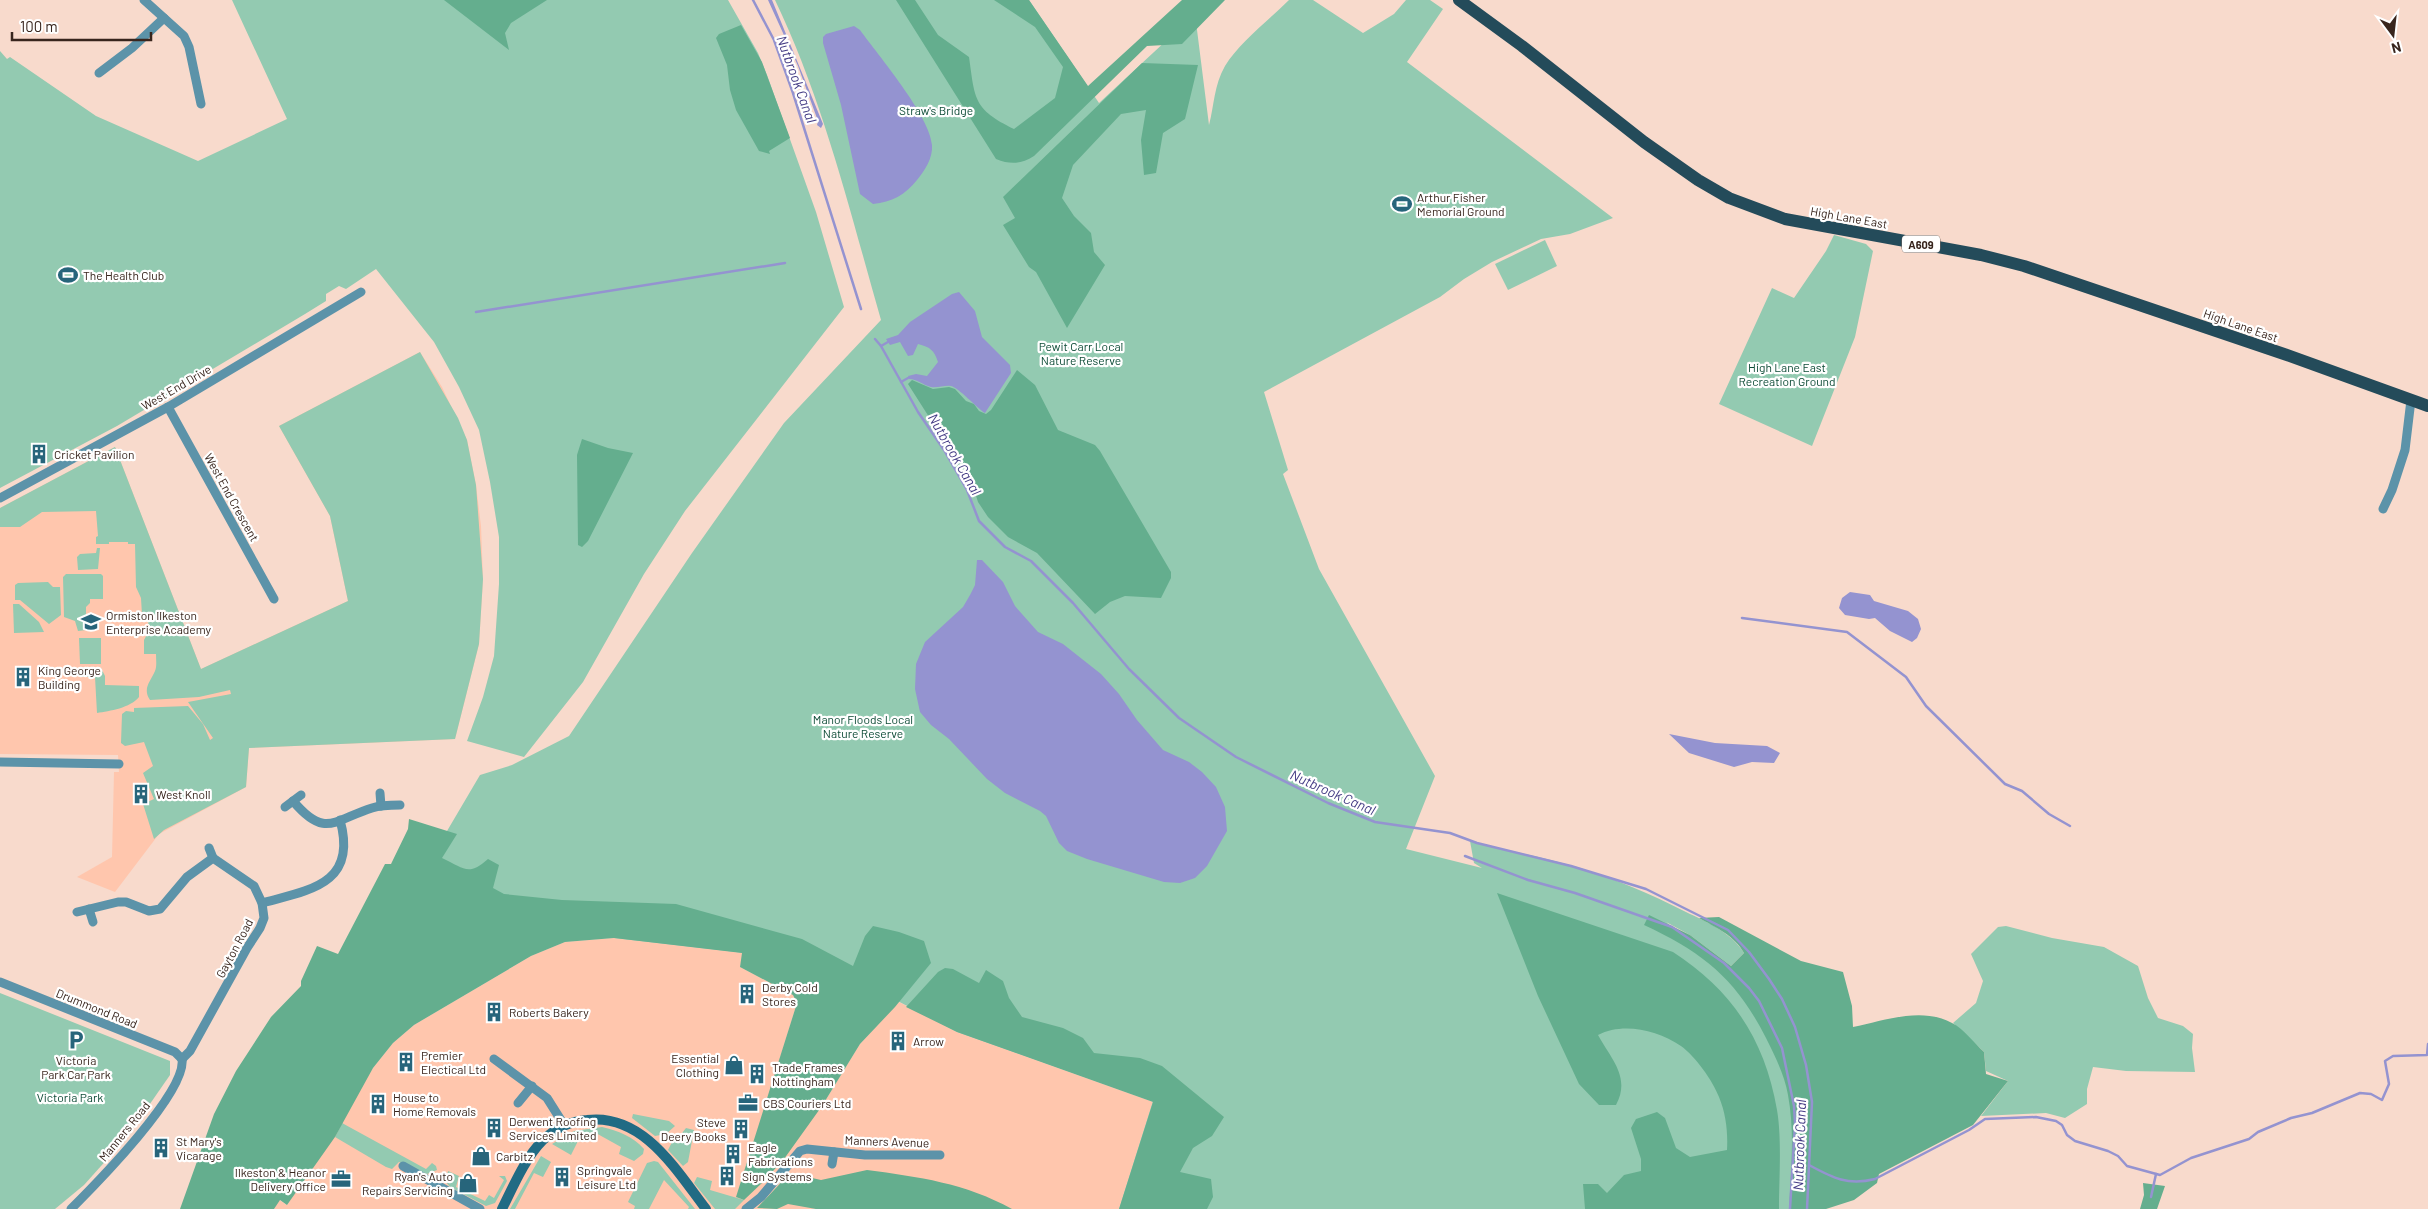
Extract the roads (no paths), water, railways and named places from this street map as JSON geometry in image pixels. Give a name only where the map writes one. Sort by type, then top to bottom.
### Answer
[{"type":"main road","name":"High Lane East","points":[[1459,0],[1522,46],[1664,156],[1713,189],[1747,206],[1784,219],[1973,254],[2020,265],[2284,354],[2428,406]]},
{"type":"street","points":[[144,0],[179,30],[186,40],[201,104]]},
{"type":"street","points":[[99,73],[121,58],[164,18]]},
{"type":"street","points":[[114,50],[121,58]]},
{"type":"street","points":[[198,90],[208,88]]},
{"type":"street","name":"West End Drive","points":[[0,498],[168,407],[361,292]]},
{"type":"street","points":[[336,294],[341,304]]},
{"type":"street","points":[[2383,509],[2392,490],[2405,450],[2411,400]]},
{"type":"street","name":"West End Crescent","points":[[168,407],[274,598]]},
{"type":"street","points":[[0,762],[119,764]]},
{"type":"street","points":[[380,793],[381,806]]},
{"type":"street","points":[[285,807],[301,795]]},
{"type":"street","points":[[293,801],[314,822],[328,824],[381,806],[400,805]]},
{"type":"street","points":[[209,848],[214,858],[250,882],[257,890],[262,903],[316,888],[330,879],[345,850],[346,841],[340,820]]},
{"type":"street","points":[[77,912],[122,902],[149,911],[160,909],[187,877],[214,858]]},
{"type":"street","name":"Gayton Road","points":[[182,1059],[190,1051],[260,928],[264,918],[262,903]]},
{"type":"street","points":[[89,909],[93,922]]},
{"type":"street","name":"Drummond Road","points":[[0,982],[175,1052],[182,1059]]},
{"type":"street","name":"Manners Road","points":[[71,1209],[120,1158],[154,1117],[178,1076],[182,1066],[182,1059]]},
{"type":"street","points":[[494,1059],[532,1086],[552,1104],[564,1125]]},
{"type":"street","points":[[518,1103],[532,1086]]},
{"type":"street","points":[[502,1209],[536,1148],[564,1125],[592,1119],[624,1124],[645,1137],[665,1158],[706,1209]]},
{"type":"street","name":"Manners Avenue","points":[[746,1209],[767,1190],[800,1152],[807,1149],[865,1154],[940,1155]]},
{"type":"street","name":"Manners Avenue","points":[[832,1164],[834,1152]]},
{"type":"street","points":[[403,1166],[480,1209]]},
{"type":"water","points":[[768,0],[772,0],[823,124],[821,128],[817,125],[818,121],[798,66]]},
{"type":"water","points":[[854,26],[860,30],[913,102],[929,133],[932,145],[928,164],[903,194],[886,202],[873,204],[860,194],[841,105],[823,43],[823,37],[826,34]]},
{"type":"water","points":[[959,292],[975,311],[982,337],[1010,365],[1011,373],[985,413],[951,386],[931,387],[909,379],[908,376],[916,374],[927,376],[938,362],[935,355],[926,346],[918,344],[913,355],[908,356],[900,342],[890,345],[886,339],[898,335],[910,322],[952,294]]},
{"type":"water","points":[[977,560],[982,560],[1003,582],[1015,606],[1038,632],[1063,644],[1101,674],[1163,750],[1189,762],[1216,787],[1225,807],[1227,831],[1207,866],[1195,878],[1180,883],[1164,882],[1087,859],[1067,851],[1059,843],[1046,816],[1005,793],[987,779],[920,712],[915,689],[916,664],[925,642],[963,607],[975,585]]},
{"type":"water","points":[[1850,592],[1870,595],[1874,601],[1908,611],[1918,619],[1921,629],[1917,638],[1912,642],[1890,631],[1875,618],[1869,619],[1845,615],[1839,608],[1842,598]]},
{"type":"water","points":[[1669,734],[1715,743],[1767,746],[1780,753],[1774,763],[1752,762],[1734,767],[1689,753]]},
{"type":"waterway","name":"Nutbrook Canal","points":[[753,0],[774,40],[793,93],[861,309]]},
{"type":"waterway","points":[[476,312],[785,263]]},
{"type":"waterway","name":"Nutbrook Canal","points":[[875,339],[967,490],[979,521],[1005,547],[1031,561],[1073,603],[1129,669],[1179,718],[1236,757],[1328,803],[1375,822],[1450,833],[1477,843],[1571,866],[1646,889],[1728,930],[1749,952],[1782,999],[1795,1027],[1806,1065],[1812,1102],[1807,1209]]},
{"type":"waterway","points":[[881,346],[888,342]]},
{"type":"waterway","name":"Nutbrook Canal","points":[[901,382],[908,378]]},
{"type":"waterway","points":[[1742,618],[1847,632],[1906,677],[1926,706],[2005,784],[2022,791],[2049,814],[2070,826]]},
{"type":"waterway","points":[[1465,856],[1528,880],[1575,893],[1672,927],[1724,963],[1749,988],[1759,1001],[1782,1048],[1794,1106],[1795,1124],[1790,1209]]},
{"type":"waterway","points":[[1809,1165],[1841,1180],[1857,1182],[1875,1179],[1969,1130],[1985,1119],[2036,1117],[2056,1121],[2062,1125],[2067,1135],[2075,1141],[2108,1151],[2118,1156],[2127,1166],[2160,1175],[2191,1158],[2249,1139],[2258,1132],[2291,1118],[2312,1113],[2360,1093],[2371,1094],[2382,1100],[2389,1084],[2385,1061],[2393,1056],[2427,1055],[2428,1044]]},
{"type":"waterway","points":[[2151,1197],[2156,1174]]},
{"type":"place","name":"Arthur Fisher Memorial Ground","points":[[1402,204]]},
{"type":"place","name":"The Health Club","points":[[68,275]]},
{"type":"place","name":"Cricket Pavilion","points":[[39,454]]},
{"type":"place","name":"Ormiston Ilkeston Enterprise Academy","points":[[91,622]]},
{"type":"place","name":"King George Building","points":[[23,677]]},
{"type":"place","name":"West Knoll","points":[[141,794]]},
{"type":"place","name":"Derby Cold Stores","points":[[747,994]]},
{"type":"place","name":"Roberts Bakery","points":[[494,1012]]},
{"type":"place","name":"Victoria Park Car Park","points":[[76,1040]]},
{"type":"place","name":"Arrow","points":[[898,1041]]},
{"type":"place","name":"Premier Electical Ltd","points":[[406,1062]]},
{"type":"place","name":"Essential Clothing","points":[[734,1065]]},
{"type":"place","name":"Trade Frames Nottingham","points":[[757,1074]]},
{"type":"place","name":"CBS Couriers Ltd","points":[[748,1103]]},
{"type":"place","name":"House to Home Removals","points":[[378,1104]]},
{"type":"place","name":"Derwent Roofing Services Limited","points":[[494,1128]]},
{"type":"place","name":"Steve Deery Books","points":[[741,1129]]},
{"type":"place","name":"St Mary's Vicarage","points":[[161,1148]]},
{"type":"place","name":"Eagle Fabrications","points":[[733,1154]]},
{"type":"place","name":"Carbitz","points":[[481,1156]]},
{"type":"place","name":"Sign Systems","points":[[727,1176]]},
{"type":"place","name":"Springvale Leisure Ltd","points":[[562,1177]]},
{"type":"place","name":"Ilkeston & Heanor Delivery Office","points":[[341,1179]]},
{"type":"place","name":"Ryan's Auto Repairs Servicing","points":[[468,1183]]},
{"type":"park label","name":"Straw's Bridge","points":[[936,110]]},
{"type":"park label","name":"Pewit Carr Local Nature Reserve","points":[[1081,353]]},
{"type":"park label","name":"High Lane East Recreation Ground","points":[[1787,374]]},
{"type":"park label","name":"Manor Floods Local Nature Reserve","points":[[863,726]]},
{"type":"park label","name":"Victoria Park","points":[[70,1097]]}]
